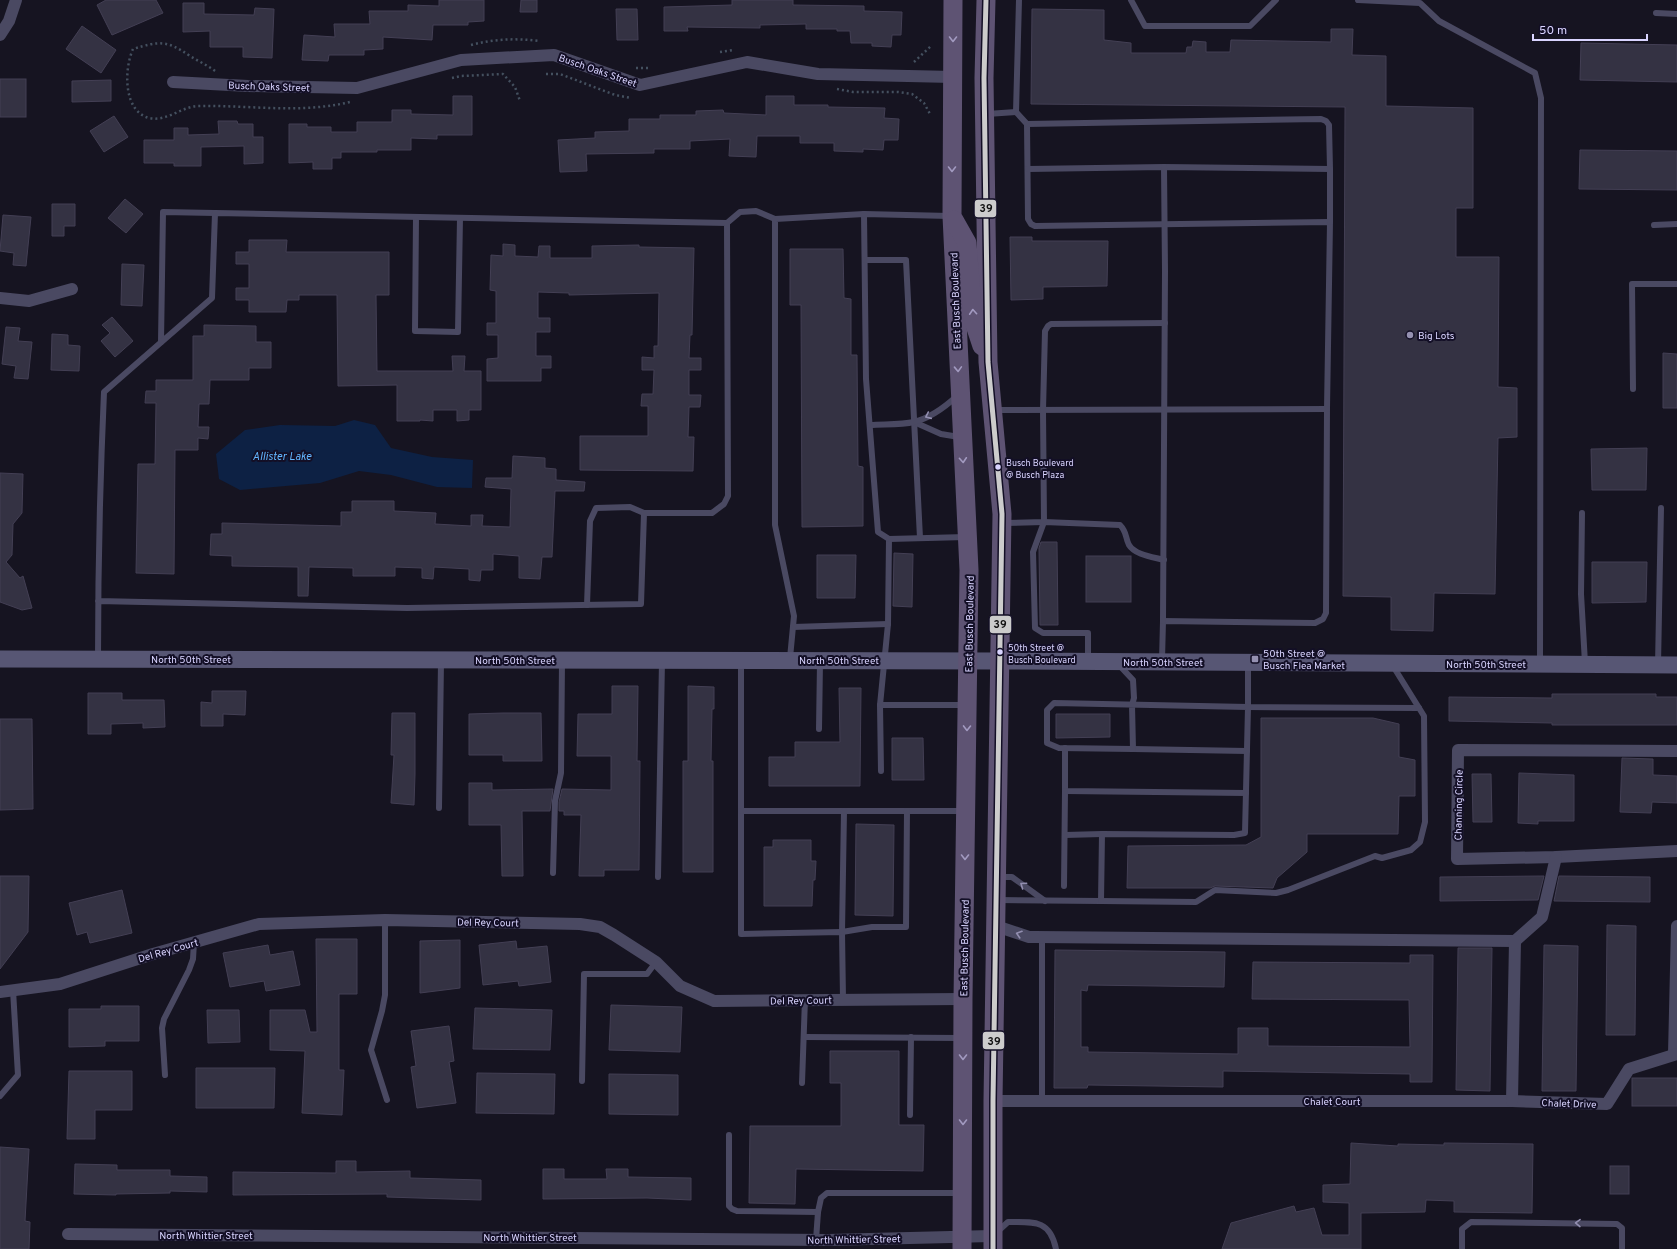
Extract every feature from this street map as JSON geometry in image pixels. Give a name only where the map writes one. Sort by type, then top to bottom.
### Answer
[{"type":"main road","name":"East Busch Boulevard","points":[[953,0],[952,216],[969,570],[963,999],[962,1243]]},
{"type":"main road","points":[[986,0],[985,114],[988,362],[1002,523],[993,1101],[995,1243]]},
{"type":"main road","points":[[952,216],[967,244],[973,319],[988,362]]},
{"type":"street","points":[[0,35],[9,21],[16,0]]},
{"type":"street","name":"Busch Oaks Street","points":[[172,82],[248,86],[357,88],[461,60],[554,55],[640,85],[747,62],[818,74],[953,77]]},
{"type":"street","points":[[0,298],[29,301],[72,289]]},
{"type":"street","name":"North 50th Street","points":[[0,659],[1000,660],[1677,665]]},
{"type":"street","name":"Channing Circle","points":[[1677,752],[1458,750],[1457,859],[1556,857],[1677,851]]},
{"type":"street","points":[[996,926],[1029,937],[1516,941],[1542,917],[1556,857]]},
{"type":"street","name":"Del Rey Court","points":[[0,992],[60,984],[152,954],[259,924],[385,920],[580,924],[600,927],[656,962],[680,986],[714,1001],[963,999]]},
{"type":"street","points":[[1676,1054],[1677,926]]},
{"type":"street","points":[[1512,1101],[1516,941]]},
{"type":"street","name":"Chalet Drive","points":[[1512,1101],[1607,1104],[1630,1069],[1676,1054]]},
{"type":"street","name":"Chalet Court","points":[[993,1101],[1512,1101]]},
{"type":"street","name":"North Whittier Street","points":[[68,1234],[824,1243],[995,1243]]},
{"type":"lane","points":[[1019,0],[1016,112],[1027,124],[1028,220],[1031,224],[1035,226],[1330,222]]},
{"type":"lane","points":[[1131,0],[1145,26],[1250,26],[1276,0]]},
{"type":"lane","points":[[1358,0],[1420,4],[1439,21],[1535,73],[1541,98],[1540,664]]},
{"type":"lane","points":[[1656,13],[1677,14]]},
{"type":"lane","points":[[985,114],[1016,112]]},
{"type":"lane","points":[[1027,124],[1321,119],[1326,121],[1329,125],[1330,222],[1326,613],[1323,620],[1315,623],[1163,621]]},
{"type":"lane","points":[[1028,170],[1164,167],[1330,169]]},
{"type":"lane","points":[[1162,662],[1165,410],[1164,167]]},
{"type":"lane","points":[[161,342],[163,212],[727,223],[740,212],[756,211],[775,219],[864,214],[952,216]]},
{"type":"lane","points":[[98,659],[99,506],[104,392],[212,298],[215,212]]},
{"type":"lane","points":[[864,214],[866,260],[866,378],[878,532],[889,539],[968,537]]},
{"type":"lane","points":[[416,217],[415,331],[458,332],[460,218]]},
{"type":"lane","points":[[775,219],[776,525],[794,616],[790,660]]},
{"type":"lane","points":[[587,605],[590,521],[596,508],[630,507],[644,513],[712,513],[724,504],[728,496],[727,223]]},
{"type":"lane","points":[[1654,225],[1677,224]]},
{"type":"lane","points":[[866,260],[906,260],[920,538]]},
{"type":"lane","points":[[1633,389],[1632,284],[1677,284]]},
{"type":"lane","points":[[1088,661],[1088,633],[1043,633],[1035,628],[1033,552],[1044,522],[1045,330],[1051,324],[1165,323]]},
{"type":"lane","points":[[870,425],[914,422],[935,413],[949,404],[960,393]]},
{"type":"lane","points":[[992,410],[1327,410]]},
{"type":"lane","points":[[914,422],[941,434],[962,438]]},
{"type":"lane","points":[[1658,665],[1661,508]]},
{"type":"lane","points":[[98,601],[407,608],[641,604],[644,513]]},
{"type":"lane","points":[[1582,513],[1581,594],[1585,664]]},
{"type":"lane","points":[[1002,523],[1044,522],[1120,525],[1126,531],[1129,545],[1139,553],[1164,560]]},
{"type":"lane","points":[[881,771],[880,705],[883,660],[888,624],[889,539]]},
{"type":"lane","points":[[793,627],[888,624]]},
{"type":"lane","points":[[439,808],[441,660]]},
{"type":"lane","points":[[553,873],[554,801],[561,773],[562,660]]},
{"type":"lane","points":[[658,877],[662,660]]},
{"type":"lane","points":[[741,660],[741,934],[842,932],[872,927],[906,927],[907,811]]},
{"type":"lane","points":[[820,660],[820,729]]},
{"type":"lane","points":[[1116,661],[1134,680],[1134,698],[1132,705],[1133,749]]},
{"type":"lane","points":[[1065,835],[1234,835],[1245,833],[1248,662]]},
{"type":"lane","points":[[996,900],[1196,902],[1215,890],[1276,893],[1288,890],[1375,856],[1382,858],[1411,850],[1420,842],[1426,822],[1424,716],[1391,663]]},
{"type":"lane","points":[[1247,751],[1059,748],[1047,743],[1047,710],[1054,703],[1248,707],[1419,708]]},
{"type":"lane","points":[[880,705],[967,705]]},
{"type":"lane","points":[[1064,886],[1066,791],[1065,748]]},
{"type":"lane","points":[[1066,791],[1246,793]]},
{"type":"lane","points":[[741,811],[966,811]]},
{"type":"lane","points":[[844,811],[842,932],[844,999]]},
{"type":"lane","points":[[1101,901],[1102,834]]},
{"type":"lane","points":[[997,877],[1012,877],[1046,901]]},
{"type":"lane","points":[[385,920],[385,994],[382,1011],[371,1050],[387,1100]]},
{"type":"lane","points":[[1042,937],[1042,1101]]},
{"type":"lane","points":[[165,1075],[162,1028],[164,1019],[190,970],[193,959],[194,942]]},
{"type":"lane","points":[[582,1081],[584,974],[647,974],[656,962]]},
{"type":"lane","points":[[0,1096],[18,1075],[14,990]]},
{"type":"lane","points":[[802,1083],[804,1000]]},
{"type":"lane","points":[[804,1037],[963,1038]]},
{"type":"lane","points":[[910,1115],[911,1037]]},
{"type":"lane","points":[[729,1135],[729,1206],[732,1209],[737,1211],[818,1212]]},
{"type":"lane","points":[[824,1243],[818,1212],[821,1198],[826,1193],[962,1193]]},
{"type":"lane","points":[[995,1243],[1008,1222],[1040,1223],[1048,1230],[1053,1238],[1056,1249]]},
{"type":"lane","points":[[1462,1249],[1462,1229],[1472,1222],[1617,1224],[1622,1228],[1622,1249]]},
{"type":"path","points":[[546,74],[560,74],[615,94],[634,98]]},
{"type":"path","points":[[831,88],[853,92],[898,92],[912,94],[924,103],[930,114]]},
{"type":"water","name":"Allister Lake","points":[[354,420],[375,425],[391,448],[432,457],[473,460],[472,488],[437,487],[391,475],[359,471],[320,483],[240,490],[219,479],[216,454],[245,430],[280,425],[335,426]]},
{"type":"building","points":[[106,0],[156,0],[163,13],[112,35],[97,5]]},
{"type":"building","points":[[439,0],[484,0],[484,21],[468,22],[468,25],[433,25],[432,40],[383,37],[383,49],[364,50],[364,55],[329,55],[328,61],[302,60],[304,35],[335,37],[334,24],[370,24],[369,11],[408,11],[408,5],[439,6]]},
{"type":"building","points":[[521,0],[537,0],[537,12],[520,12]]},
{"type":"building","points":[[732,0],[793,0],[793,5],[864,6],[864,11],[902,12],[901,35],[892,35],[891,47],[872,46],[872,43],[851,43],[850,31],[837,31],[837,29],[806,29],[806,24],[760,25],[760,28],[687,27],[688,31],[664,31],[664,7],[732,5]]},
{"type":"building","points":[[183,3],[204,3],[204,14],[254,15],[255,8],[274,9],[272,58],[243,57],[243,47],[210,47],[210,31],[183,32]]},
{"type":"building","points":[[616,9],[637,9],[638,40],[617,40]]},
{"type":"building","points":[[1032,9],[1104,10],[1104,40],[1131,43],[1131,53],[1186,53],[1187,47],[1192,47],[1193,41],[1206,42],[1206,52],[1230,52],[1231,40],[1331,42],[1331,29],[1353,29],[1352,55],[1386,56],[1386,106],[1473,108],[1473,208],[1456,208],[1456,257],[1499,257],[1498,387],[1517,388],[1517,437],[1498,438],[1495,594],[1434,593],[1433,631],[1391,630],[1391,597],[1343,596],[1345,107],[1031,104]]},
{"type":"building","points":[[82,26],[116,50],[101,73],[66,49]]},
{"type":"building","points":[[1581,43],[1677,45],[1677,82],[1580,80]]},
{"type":"building","points":[[0,79],[26,79],[26,117],[0,117]]},
{"type":"building","points":[[111,80],[111,101],[72,102],[72,81]]},
{"type":"building","points":[[453,96],[472,96],[472,135],[437,135],[437,139],[411,138],[411,150],[341,152],[341,158],[332,158],[332,169],[313,169],[313,162],[289,163],[289,124],[307,124],[307,127],[331,127],[331,132],[357,132],[357,122],[392,122],[392,110],[411,110],[411,114],[453,115]]},
{"type":"building","points":[[766,96],[794,96],[794,105],[885,108],[884,118],[899,119],[898,140],[884,140],[883,150],[863,149],[863,152],[834,151],[834,143],[800,143],[800,136],[757,136],[756,157],[729,156],[730,139],[690,141],[690,149],[654,149],[654,153],[586,154],[587,171],[560,172],[558,140],[595,138],[595,132],[629,131],[629,119],[660,119],[660,115],[696,115],[696,111],[723,110],[724,113],[766,115]]},
{"type":"building","points":[[114,116],[128,137],[104,152],[90,131]]},
{"type":"building","points":[[218,121],[237,121],[238,124],[253,124],[253,137],[263,137],[263,163],[244,164],[244,146],[201,147],[201,166],[174,166],[174,163],[144,163],[144,140],[174,140],[174,128],[188,128],[188,135],[219,134]]},
{"type":"building","points":[[1580,150],[1677,151],[1677,190],[1579,189]]},
{"type":"building","points":[[125,199],[143,214],[126,233],[108,218]]},
{"type":"building","points":[[52,204],[75,204],[75,226],[64,226],[64,236],[52,236]]},
{"type":"building","points":[[3,215],[31,217],[26,266],[13,265],[14,253],[0,251]]},
{"type":"building","points":[[1010,237],[1032,237],[1032,241],[1108,241],[1107,286],[1043,287],[1043,299],[1011,300]]},
{"type":"building","points":[[249,240],[287,240],[286,252],[389,252],[389,295],[376,295],[377,371],[453,371],[452,356],[465,356],[464,371],[481,371],[481,410],[469,410],[469,420],[457,421],[457,410],[433,410],[433,421],[397,421],[397,385],[338,386],[337,295],[299,295],[299,300],[287,300],[286,312],[249,312],[249,300],[236,300],[236,288],[249,288],[249,264],[236,264],[236,252],[249,252]]},
{"type":"building","points":[[503,244],[515,245],[515,256],[538,257],[539,246],[550,246],[550,258],[592,258],[592,246],[639,245],[639,247],[694,248],[692,335],[690,335],[689,358],[701,358],[701,370],[689,370],[689,395],[701,395],[700,407],[689,407],[688,437],[694,437],[693,471],[580,470],[580,436],[648,436],[648,406],[641,406],[642,394],[653,394],[654,370],[642,370],[642,357],[654,358],[654,346],[658,346],[659,293],[569,295],[569,293],[538,292],[538,318],[550,318],[550,332],[536,332],[536,356],[551,356],[551,368],[541,368],[541,381],[487,381],[487,359],[498,358],[498,335],[487,335],[487,323],[496,323],[496,291],[490,290],[491,255],[503,256]]},
{"type":"building","points":[[790,249],[843,249],[844,298],[851,299],[851,355],[857,355],[858,466],[863,467],[863,526],[802,527],[801,305],[790,305]]},
{"type":"building","points":[[122,264],[144,265],[142,306],[121,305]]},
{"type":"building","points":[[112,317],[133,341],[115,357],[101,341],[110,333],[102,325]]},
{"type":"building","points":[[204,325],[256,326],[256,342],[271,342],[271,368],[249,368],[249,380],[210,380],[209,404],[199,404],[198,427],[209,427],[208,439],[198,438],[198,450],[175,450],[174,574],[136,573],[138,464],[155,464],[156,403],[145,403],[146,391],[156,391],[156,380],[193,380],[193,336],[204,336]]},
{"type":"building","points":[[6,327],[20,328],[18,341],[32,342],[28,379],[14,378],[16,366],[2,364]]},
{"type":"building","points":[[52,334],[68,335],[68,345],[80,346],[79,371],[51,370]]},
{"type":"building","points":[[1663,353],[1677,354],[1677,408],[1663,408]]},
{"type":"building","points":[[1647,448],[1646,490],[1592,490],[1591,449]]},
{"type":"building","points":[[513,456],[545,458],[545,468],[556,469],[556,480],[585,482],[584,491],[555,491],[552,557],[542,557],[540,579],[519,578],[519,556],[493,554],[493,570],[481,570],[480,581],[469,580],[469,569],[434,567],[433,579],[422,578],[422,568],[395,567],[395,576],[353,576],[353,568],[309,567],[308,596],[298,596],[298,567],[232,566],[232,556],[210,555],[211,534],[222,534],[222,523],[341,526],[341,512],[352,512],[352,501],[394,501],[394,511],[436,513],[435,524],[471,526],[471,515],[483,515],[482,526],[510,527],[511,489],[485,487],[486,478],[512,478]]},
{"type":"building","points":[[0,473],[23,474],[22,513],[13,524],[12,555],[6,562],[20,578],[23,576],[32,608],[22,610],[0,602]]},
{"type":"building","points":[[1041,542],[1057,542],[1058,625],[1040,625],[1039,548]]},
{"type":"building","points":[[894,553],[913,554],[912,607],[893,606]]},
{"type":"building","points":[[817,555],[856,555],[855,598],[817,598]]},
{"type":"building","points":[[1086,556],[1131,556],[1131,602],[1086,602]]},
{"type":"building","points":[[1592,562],[1647,562],[1646,602],[1592,603]]},
{"type":"building","points":[[612,686],[638,686],[637,761],[640,761],[639,870],[604,870],[604,876],[579,876],[581,815],[564,815],[564,811],[559,811],[559,802],[562,789],[611,790],[611,756],[577,756],[578,714],[612,714]]},
{"type":"building","points":[[688,686],[714,687],[711,761],[713,761],[713,872],[683,872],[683,761],[688,761]]},
{"type":"building","points":[[839,688],[861,688],[860,786],[769,786],[769,757],[795,757],[795,742],[840,742]]},
{"type":"building","points":[[212,691],[246,691],[245,715],[223,714],[223,726],[201,726],[201,702],[212,703]]},
{"type":"building","points":[[88,693],[122,693],[122,700],[164,700],[165,727],[143,728],[143,723],[111,724],[111,734],[88,734]]},
{"type":"building","points":[[1552,694],[1656,694],[1656,697],[1677,697],[1677,725],[1552,725],[1552,723],[1449,721],[1449,697],[1552,698]]},
{"type":"building","points":[[392,713],[415,713],[414,805],[391,803],[394,755],[391,755]]},
{"type":"building","points":[[541,713],[542,761],[503,761],[503,755],[469,755],[469,714]]},
{"type":"building","points":[[1056,714],[1110,714],[1110,737],[1056,738]]},
{"type":"building","points":[[1261,718],[1373,718],[1399,724],[1399,757],[1415,760],[1415,796],[1399,796],[1398,834],[1307,834],[1307,852],[1277,878],[1273,888],[1215,886],[1210,888],[1127,888],[1128,846],[1246,845],[1261,837]]},
{"type":"building","points":[[0,719],[32,719],[33,809],[0,810]]},
{"type":"building","points":[[892,738],[923,738],[924,780],[892,780]]},
{"type":"building","points":[[1622,758],[1653,759],[1653,775],[1677,776],[1677,803],[1652,802],[1651,813],[1620,812]]},
{"type":"building","points":[[1519,773],[1574,775],[1574,821],[1538,821],[1538,824],[1518,823]]},
{"type":"building","points":[[1472,774],[1491,774],[1492,822],[1473,822]]},
{"type":"building","points":[[469,783],[492,783],[492,790],[553,789],[550,811],[522,811],[523,876],[502,876],[501,825],[469,825]]},
{"type":"building","points":[[856,824],[894,825],[893,916],[855,915]]},
{"type":"building","points":[[773,840],[811,840],[811,861],[816,861],[815,880],[813,880],[812,906],[764,906],[764,847],[773,847]]},
{"type":"building","points":[[0,876],[29,876],[28,932],[0,969]]},
{"type":"building","points":[[1544,876],[1538,900],[1440,901],[1440,877]]},
{"type":"building","points":[[1559,876],[1650,877],[1650,902],[1554,901]]},
{"type":"building","points":[[122,890],[132,933],[90,943],[87,932],[77,935],[69,903]]},
{"type":"building","points":[[1607,925],[1636,926],[1635,1035],[1606,1035]]},
{"type":"building","points":[[316,939],[357,939],[357,994],[339,994],[339,1070],[344,1070],[342,1115],[302,1113],[305,1051],[270,1050],[270,1010],[305,1010],[310,1032],[317,1032]]},
{"type":"building","points":[[460,940],[460,988],[420,993],[420,941]]},
{"type":"building","points":[[516,941],[517,949],[547,946],[551,982],[519,986],[518,981],[483,985],[479,945]]},
{"type":"building","points":[[268,945],[270,955],[293,951],[300,985],[266,991],[264,981],[230,987],[223,953]]},
{"type":"building","points":[[1544,945],[1578,946],[1576,1091],[1542,1091]]},
{"type":"building","points":[[1458,948],[1492,948],[1490,1091],[1456,1090]]},
{"type":"building","points":[[1055,950],[1225,952],[1224,987],[1088,985],[1087,991],[1081,990],[1081,1047],[1088,1047],[1088,1052],[1238,1054],[1238,1028],[1268,1028],[1268,1046],[1410,1047],[1409,1000],[1252,999],[1253,962],[1410,963],[1410,955],[1433,955],[1432,1082],[1410,1082],[1410,1074],[1223,1071],[1223,1087],[1088,1085],[1087,1088],[1054,1088]]},
{"type":"building","points":[[611,1005],[682,1007],[680,1052],[609,1050]]},
{"type":"building","points":[[101,1006],[139,1006],[139,1041],[105,1041],[105,1046],[69,1047],[69,1009],[101,1009]]},
{"type":"building","points":[[475,1008],[552,1010],[550,1050],[473,1049]]},
{"type":"building","points":[[207,1010],[239,1010],[240,1042],[208,1043]]},
{"type":"building","points":[[449,1026],[454,1061],[449,1062],[456,1103],[417,1108],[411,1067],[416,1066],[411,1031]]},
{"type":"building","points":[[830,1051],[899,1051],[899,1125],[924,1125],[923,1171],[796,1169],[795,1204],[749,1203],[750,1126],[841,1126],[841,1083],[830,1083]]},
{"type":"building","points":[[196,1068],[275,1068],[274,1108],[196,1108]]},
{"type":"building","points":[[69,1071],[132,1071],[132,1110],[95,1110],[95,1139],[67,1139]]},
{"type":"building","points":[[477,1073],[555,1074],[554,1114],[476,1113]]},
{"type":"building","points":[[609,1074],[678,1075],[678,1115],[609,1114]]},
{"type":"building","points":[[1632,1078],[1677,1078],[1677,1106],[1632,1106]]},
{"type":"building","points":[[1351,1143],[1398,1146],[1398,1144],[1444,1145],[1444,1143],[1533,1144],[1532,1213],[1454,1212],[1454,1201],[1426,1200],[1425,1212],[1361,1213],[1361,1249],[1222,1249],[1231,1223],[1294,1206],[1296,1212],[1314,1208],[1322,1235],[1349,1235],[1349,1203],[1323,1202],[1323,1185],[1350,1184]]},
{"type":"building","points":[[0,1147],[29,1149],[25,1221],[30,1222],[29,1249],[0,1249]]},
{"type":"building","points":[[336,1161],[356,1161],[356,1172],[410,1171],[410,1178],[481,1180],[481,1200],[387,1197],[387,1194],[233,1195],[233,1172],[336,1173]]},
{"type":"building","points":[[75,1164],[117,1165],[117,1170],[170,1170],[170,1176],[207,1177],[207,1192],[170,1191],[170,1193],[116,1195],[74,1194]]},
{"type":"building","points":[[1610,1166],[1629,1166],[1629,1194],[1610,1194]]},
{"type":"building","points":[[543,1169],[564,1169],[564,1179],[607,1179],[606,1169],[628,1169],[628,1177],[691,1178],[691,1200],[647,1198],[543,1199]]},
{"type":"transit line","name":"39","points":[[986,0],[984,78],[988,362],[1002,514],[993,1101],[993,1249]]},
{"type":"place","name":"Big Lots","points":[[1410,335]]},
{"type":"place","name":"Busch Boulevard @ Busch Plaza","points":[[998,467]]},
{"type":"place","name":"50th Street @ Busch Boulevard","points":[[1000,652]]},
{"type":"place","name":"50th Street @ Busch Flea Market","points":[[1255,659]]}]
